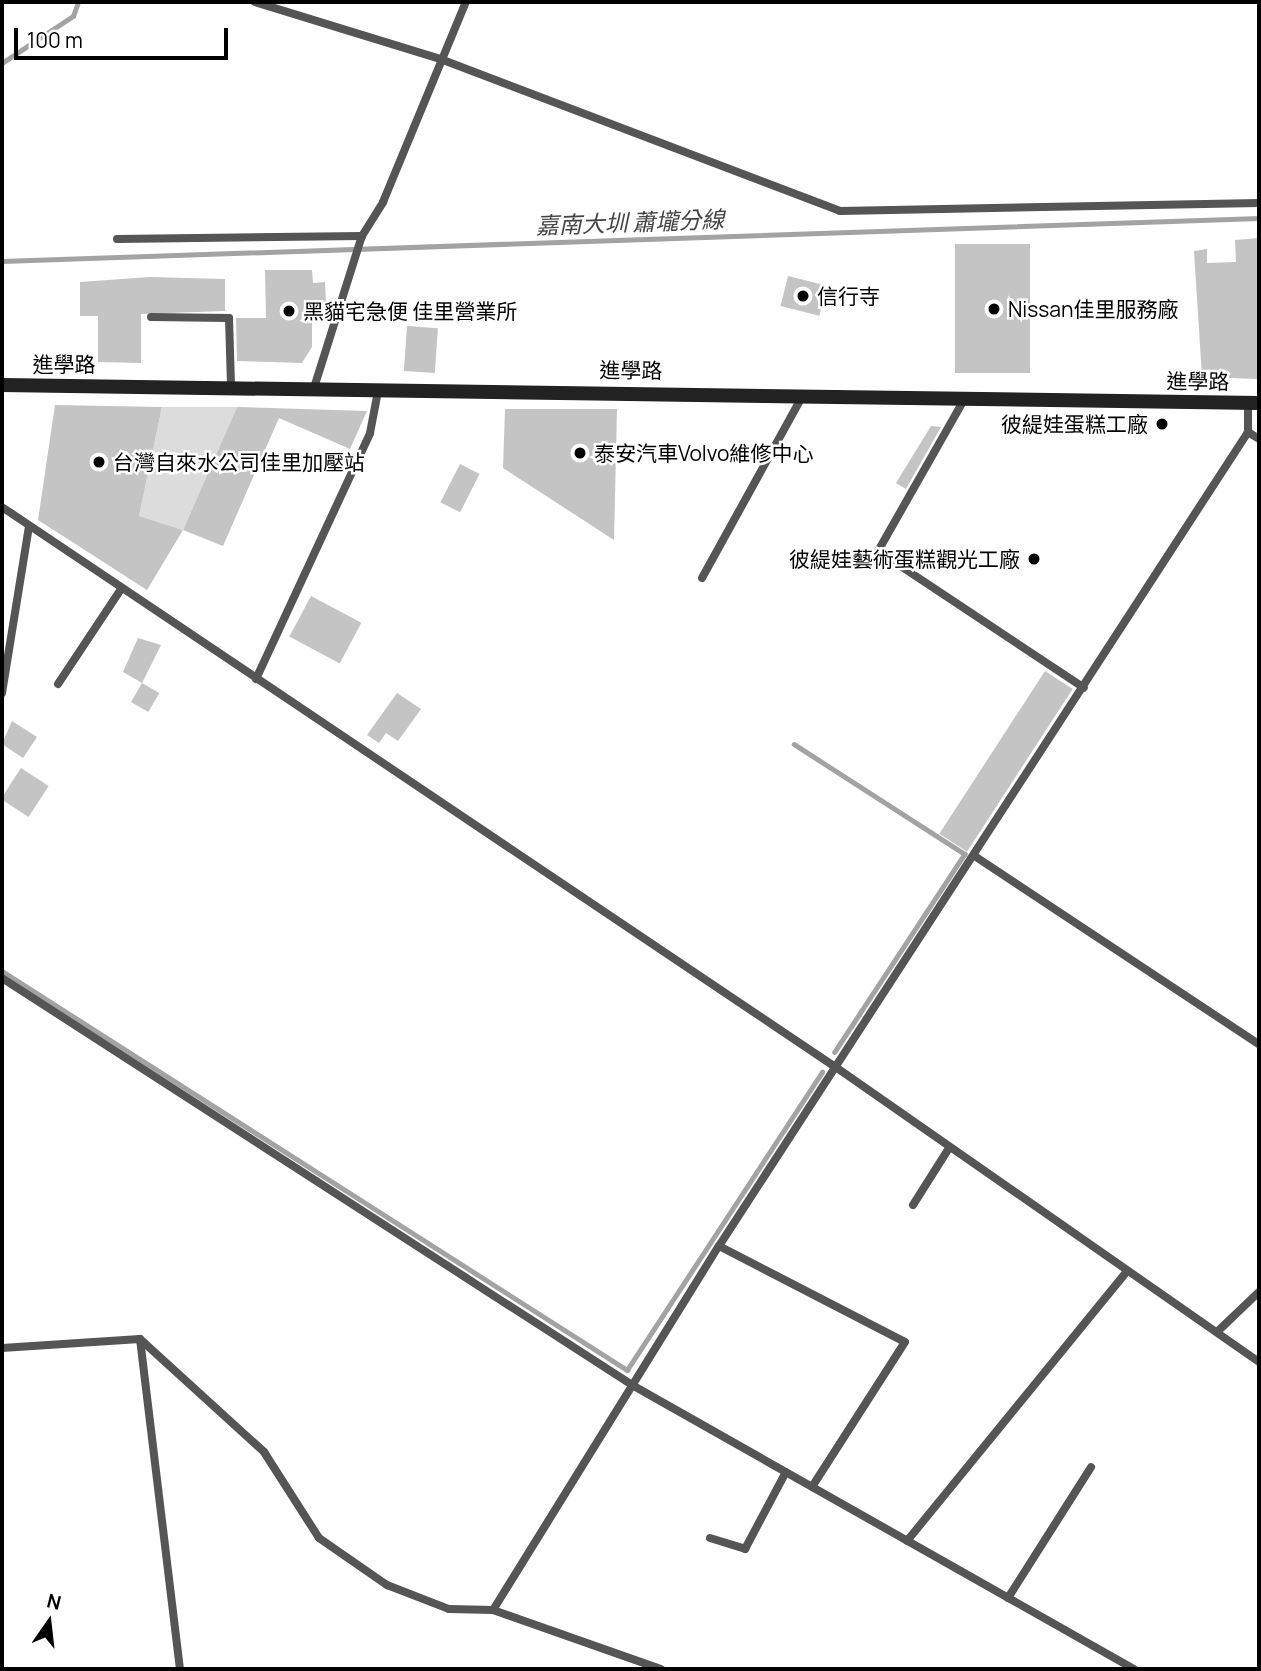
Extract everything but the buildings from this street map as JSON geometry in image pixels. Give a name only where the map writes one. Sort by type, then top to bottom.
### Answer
[{"type":"main road","name":"進學路","points":[[2,385],[231,386],[313,391],[803,394],[1254,402]]},
{"type":"lane","points":[[255,2],[443,60],[839,211],[1259,203]]},
{"type":"lane","points":[[313,391],[348,268],[362,236],[383,202],[466,2]]},
{"type":"lane","points":[[117,239],[362,236]]},
{"type":"lane","points":[[151,317],[229,318],[231,386]]},
{"type":"lane","points":[[256,679],[354,471],[378,391]]},
{"type":"lane","points":[[702,578],[803,394]]},
{"type":"lane","points":[[966,396],[878,551],[1084,688]]},
{"type":"lane","points":[[494,1610],[719,1245],[976,857],[1248,432],[1254,402]]},
{"type":"lane","points":[[1248,432],[1259,439]]},
{"type":"lane","points":[[2,508],[837,1068],[1125,1274],[1259,1362]]},
{"type":"lane","points":[[2,693],[29,527]]},
{"type":"lane","points":[[58,684],[121,589]]},
{"type":"lane","points":[[976,857],[1259,1044]]},
{"type":"lane","points":[[2,978],[632,1385],[1134,1669]]},
{"type":"lane","points":[[913,1205],[949,1148]]},
{"type":"lane","points":[[719,1245],[905,1342],[812,1487]]},
{"type":"lane","points":[[907,1541],[1125,1274]]},
{"type":"lane","points":[[1217,1332],[1259,1292]]},
{"type":"lane","points":[[140,1339],[180,1669]]},
{"type":"lane","points":[[2,1348],[140,1339],[264,1452],[319,1538],[425,1602],[494,1610],[636,1665],[661,1669]]},
{"type":"lane","points":[[1008,1598],[1091,1467]]},
{"type":"lane","points":[[710,1538],[745,1549],[786,1472]]},
{"type":"shaded area","points":[[162,407],[237,407],[183,530],[139,516]]},
{"type":"waterway","points":[[2,63],[73,16],[78,2]]},
{"type":"waterway","name":"嘉南大圳 蕭壠分線","points":[[2,261],[1259,218]]},
{"type":"waterway","points":[[794,744],[965,854],[835,1052]]},
{"type":"waterway","points":[[2,971],[627,1370],[822,1072]]},
{"type":"place","name":"信行寺","points":[[803,296]]},
{"type":"place","name":"Nissan佳里服務廠","points":[[994,309]]},
{"type":"place","name":"黑貓宅急便 佳里營業所","points":[[289,311]]},
{"type":"place","name":"彼緹娃蛋糕工廠","points":[[1162,424]]},
{"type":"place","name":"泰安汽車Volvo維修中心","points":[[580,453]]},
{"type":"place","name":"台灣自來水公司佳里加壓站","points":[[99,462]]},
{"type":"place","name":"彼緹娃藝術蛋糕觀光工廠","points":[[1034,559]]}]
